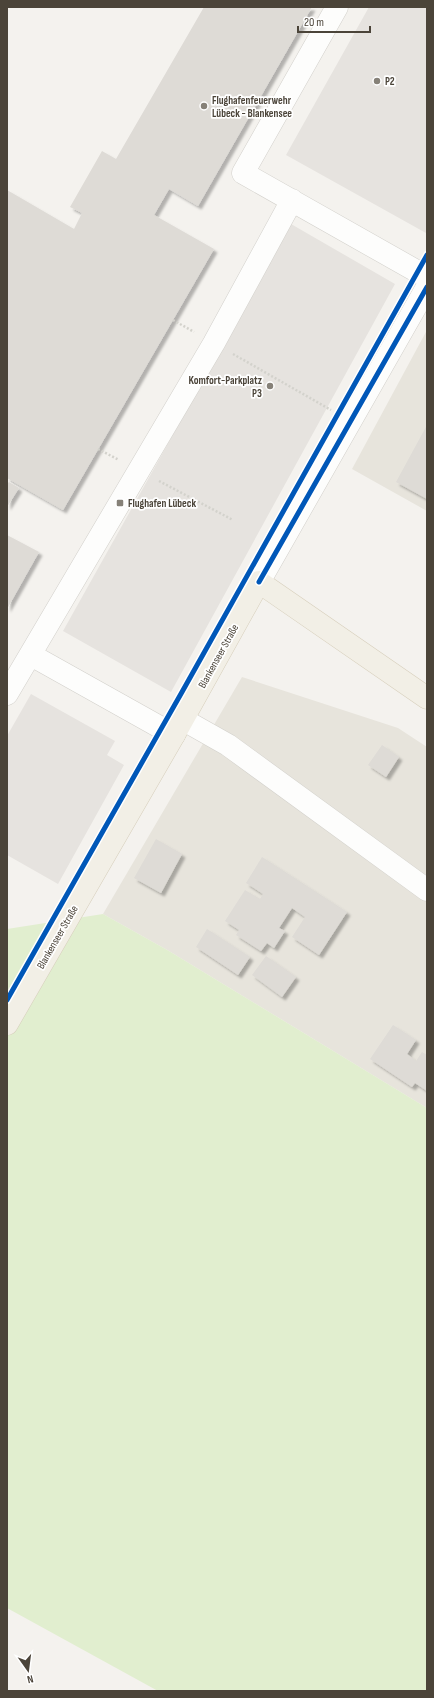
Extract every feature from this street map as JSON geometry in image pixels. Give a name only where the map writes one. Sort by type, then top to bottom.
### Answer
[{"type":"main road","points":[[259,582],[427,698]]},
{"type":"main road","name":"Blankenseer Straße","points":[[7,1024],[178,727],[259,582]]},
{"type":"street","points":[[337,7],[243,172],[427,277]]},
{"type":"street","points":[[7,694],[214,343],[292,200]]},
{"type":"street","name":"Blankenseer Straße","points":[[259,582],[427,287]]},
{"type":"street","points":[[31,655],[178,727],[228,745],[427,890]]},
{"type":"path","points":[[173,320],[351,421]]},
{"type":"path","points":[[98,449],[233,520]]},
{"type":"shaded area","name":"P2","points":[[369,7],[427,7],[426,233],[286,155]]},
{"type":"shaded area","name":"Komfort-Parkplatz P3","points":[[291,224],[395,284],[171,692],[63,631]]},
{"type":"shaded area","points":[[427,330],[427,511],[352,469]]},
{"type":"shaded area","points":[[242,677],[398,728],[427,747],[427,1108],[169,951],[103,914]]},
{"type":"shaded area","points":[[31,694],[115,741],[107,755],[124,765],[58,884],[7,855],[7,736]]},
{"type":"green space","points":[[103,914],[169,951],[427,1108],[427,1691],[158,1691],[7,1608],[7,929]]},
{"type":"building","points":[[204,7],[312,7],[198,206],[169,189],[154,215],[214,249],[63,510],[7,478],[7,190],[74,229],[82,213],[70,207],[102,151],[116,159]]},
{"type":"building","points":[[427,425],[427,499],[396,482]]},
{"type":"building","points":[[9,482],[19,488],[7,507],[7,484]]},
{"type":"building","points":[[7,535],[39,552],[7,609]]},
{"type":"building","points":[[382,745],[399,757],[386,777],[368,765]]},
{"type":"building","points":[[156,839],[182,854],[161,893],[134,878]]},
{"type":"building","points":[[262,857],[347,912],[319,955],[292,937],[305,917],[292,908],[279,928],[285,931],[274,948],[267,943],[261,951],[236,935],[239,930],[225,921],[245,890],[260,899],[263,894],[246,883]]},
{"type":"building","points":[[207,929],[250,957],[238,975],[196,947]]},
{"type":"building","points":[[266,956],[296,977],[282,997],[252,975]]},
{"type":"building","points":[[393,1025],[416,1040],[407,1054],[416,1061],[422,1052],[427,1055],[427,1091],[415,1083],[412,1087],[370,1059]]},
{"type":"cycle path","points":[[7,1000],[427,255]]},
{"type":"cycle path","points":[[259,582],[427,287]]},
{"type":"place","name":"P2","points":[[377,81]]},
{"type":"place","name":"Flughafenfeuerwehr Lübeck - Blankensee","points":[[204,106]]},
{"type":"place","name":"Komfort-Parkplatz P3","points":[[270,386]]},
{"type":"place","name":"Flughafen Lübeck","points":[[120,503]]}]
